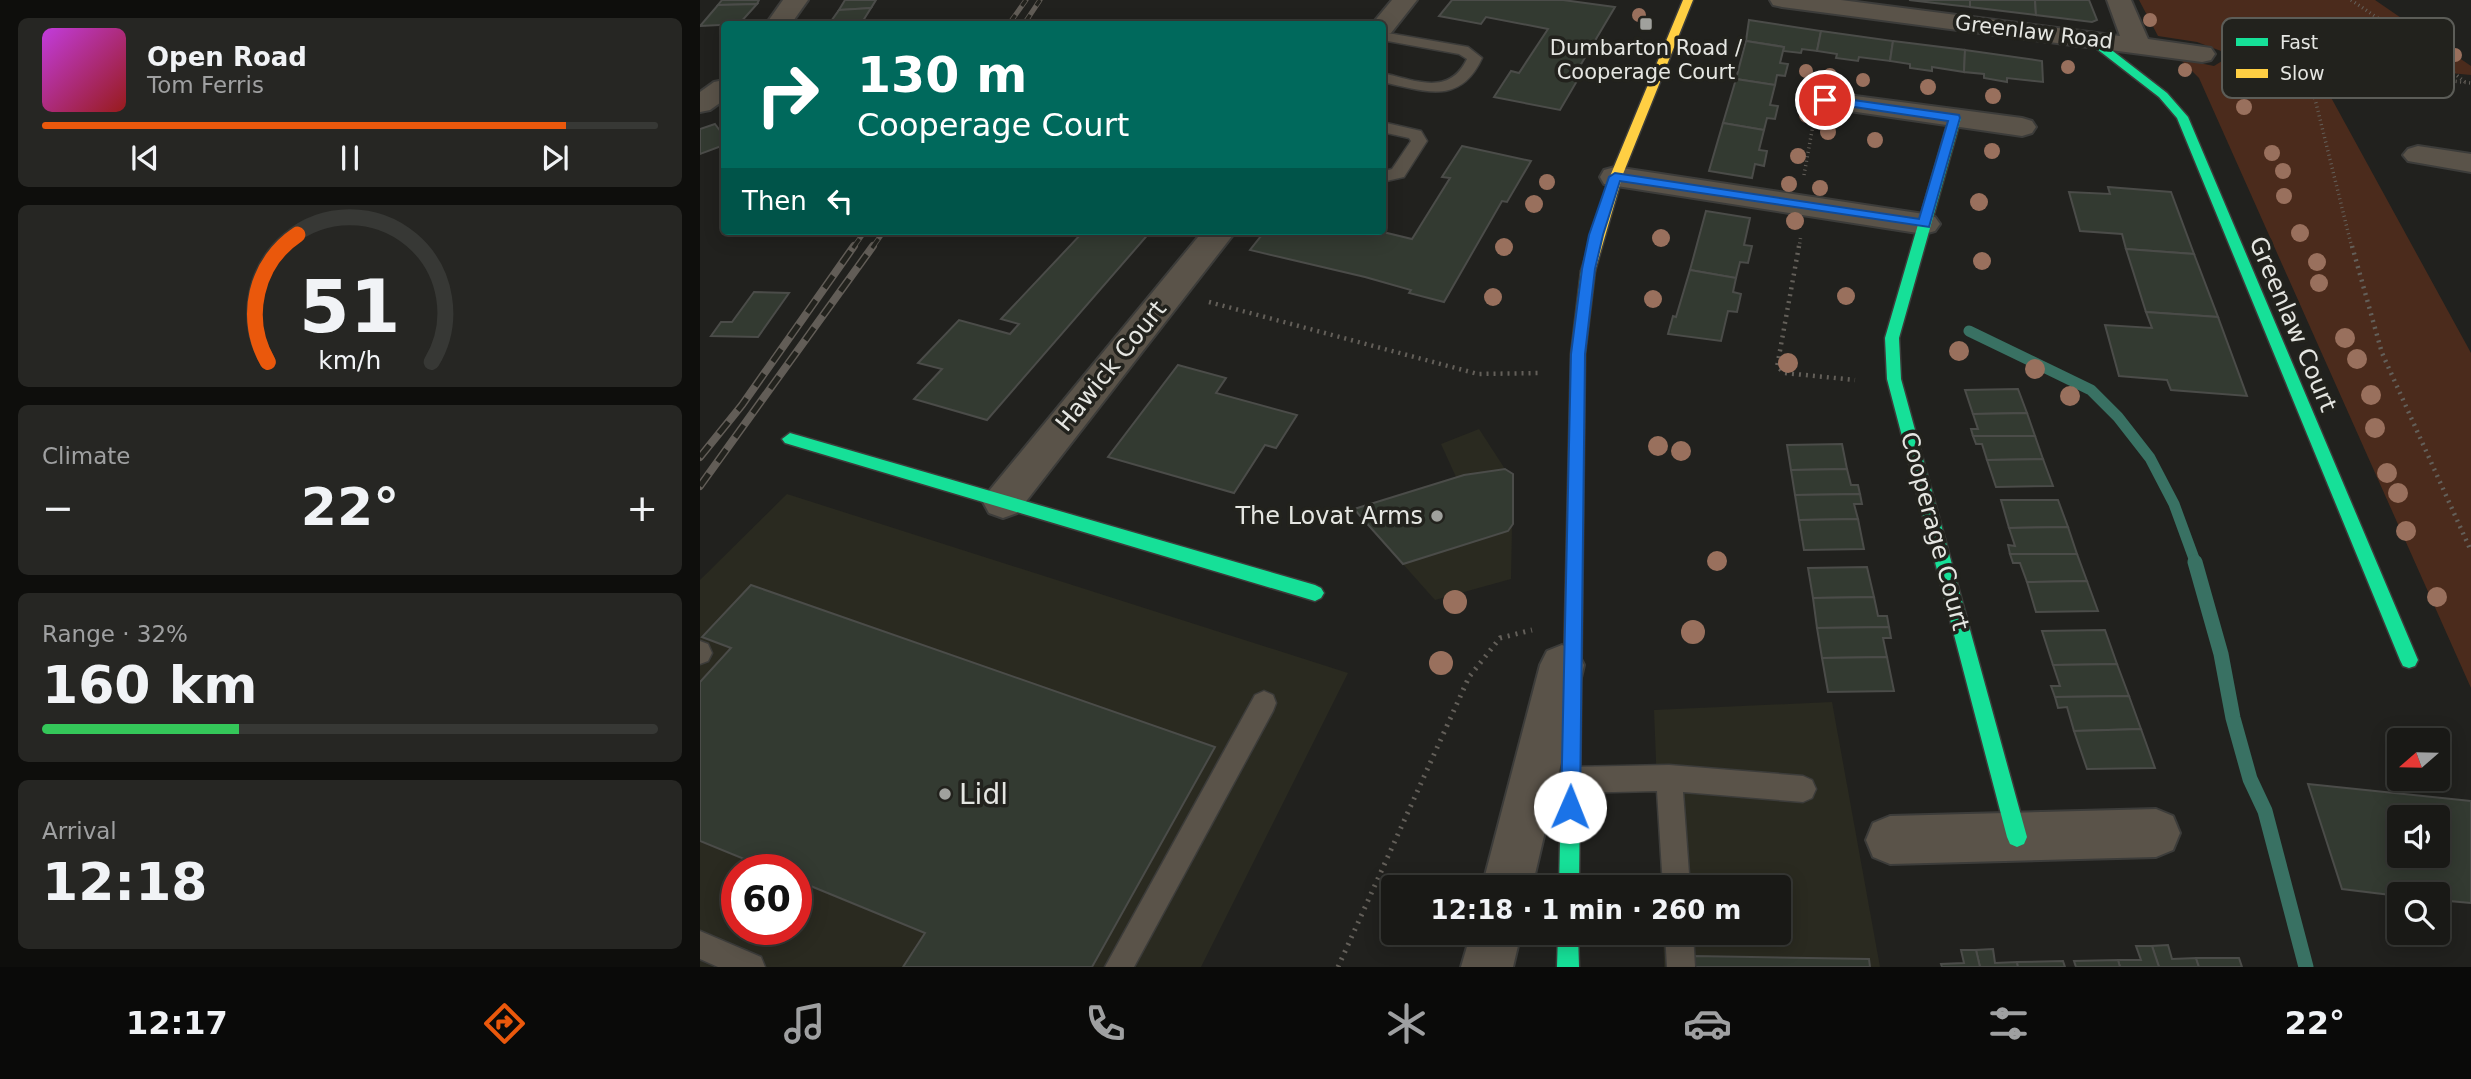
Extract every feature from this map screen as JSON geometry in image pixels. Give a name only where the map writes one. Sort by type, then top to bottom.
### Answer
[{"type":"street","points":[[780,21],[796,0]]},
{"type":"street","points":[[1386,23],[1405,0]]},
{"type":"street","points":[[1569,875],[1578,373],[1588,269],[1615,177],[1688,0]]},
{"type":"street","name":"Greenlaw Road","points":[[1782,0],[2202,54]]},
{"type":"street","points":[[2119,0],[2137,45]]},
{"type":"street","name":"Greenlaw Court","points":[[2092,40],[2163,95],[2182,117],[2409,660]]},
{"type":"street","points":[[700,104],[721,90]]},
{"type":"street","points":[[1819,110],[1955,118],[2022,127]]},
{"type":"street","name":"Cooperage Court","points":[[1955,118],[1892,338],[1891,354],[1894,379],[2017,837]]},
{"type":"street","points":[[2418,155],[2471,163]]},
{"type":"street","points":[[1615,177],[1924,224]]},
{"type":"street","name":"Hawick Court","points":[[1003,502],[1217,235]]},
{"type":"street","points":[[790,439],[1315,593]]},
{"type":"street","points":[[1510,875],[1574,619]]},
{"type":"street","points":[[1890,840],[2156,834]]},
{"type":"street","points":[[1487,967],[1493,945]]},
{"type":"street","points":[[1568,945],[1568,967]]},
{"type":"lane","points":[[1386,37],[1463,50],[1473,54],[1475,58],[1460,82],[1450,88],[1386,78]]},
{"type":"lane","points":[[1386,128],[1415,134],[1419,142],[1398,173],[1386,176]]},
{"type":"lane","points":[[1119,967],[1264,703]]},
{"type":"lane","points":[[1571,780],[1669,778],[1803,789]]},
{"type":"lane","points":[[1669,778],[1675,875]]},
{"type":"lane","points":[[700,945],[751,967]]},
{"type":"lane","points":[[1680,945],[1681,967]]},
{"type":"path","points":[[2351,0],[2378,18]]},
{"type":"path","points":[[2202,54],[2222,56]]},
{"type":"path","points":[[2454,73],[2465,82]]},
{"type":"path","points":[[2454,81],[2471,83]]},
{"type":"path","points":[[2315,98],[2338,198],[2382,354],[2471,551]]},
{"type":"path","points":[[1819,110],[1800,194],[1804,220],[1778,370],[1838,380],[1894,379]]},
{"type":"path","points":[[1171,292],[1478,374],[1578,373]]},
{"type":"path","points":[[1338,967],[1469,677],[1500,638],[1574,619]]},
{"type":"shaded area","points":[[2139,0],[2375,0],[2401,18],[2222,18],[2222,51],[2197,42],[2158,36]]},
{"type":"shaded area","points":[[2454,54],[2471,66],[2471,75],[2454,73]]},
{"type":"shaded area","points":[[2180,59],[2214,66],[2222,61],[2222,98],[2331,98],[2471,353],[2471,688],[2199,78]]},
{"type":"shaded area","points":[[1479,429],[1505,469],[1513,474],[1511,579],[1435,600],[1354,509],[1456,477],[1441,444]]},
{"type":"shaded area","points":[[787,494],[1348,673],[1201,967],[700,967],[700,580]]},
{"type":"shaded area","points":[[1832,702],[1880,967],[1664,967],[1663,945],[1791,945],[1791,875],[1661,875],[1654,710]]},
{"type":"building","points":[[722,0],[759,0],[757,4],[718,5]]},
{"type":"building","points":[[845,0],[876,0],[871,8],[839,10]]},
{"type":"building","points":[[1452,0],[1563,0],[1615,7],[1577,71],[1581,74],[1560,110],[1494,97],[1511,71],[1519,73],[1548,29],[1486,17],[1481,24],[1439,16]]},
{"type":"building","points":[[1909,0],[1970,0],[1970,7],[1952,5]]},
{"type":"building","points":[[1970,0],[2035,0],[2036,15],[1970,7]]},
{"type":"building","points":[[2035,0],[2089,0],[2097,20],[2092,22],[2036,15]]},
{"type":"building","points":[[757,4],[742,21],[721,21],[721,25],[700,26],[718,5]]},
{"type":"building","points":[[871,8],[863,21],[831,21],[839,10]]},
{"type":"building","points":[[1749,20],[1821,31],[1817,51],[1783,51],[1784,47],[1746,41]]},
{"type":"building","points":[[1821,31],[1893,41],[1890,61],[1859,57],[1858,61],[1836,58],[1837,54],[1817,51]]},
{"type":"building","points":[[1746,41],[1784,47],[1780,63],[1788,64],[1785,76],[1777,75],[1775,85],[1736,79]]},
{"type":"building","points":[[1893,41],[1965,50],[1964,72],[1932,67],[1932,71],[1910,68],[1910,64],[1890,61]]},
{"type":"building","points":[[1965,50],[2042,61],[2043,82],[2007,78],[2007,82],[1984,78],[1984,74],[1964,72]]},
{"type":"building","points":[[1736,79],[1775,85],[1770,105],[1778,106],[1775,119],[1767,118],[1764,130],[1723,123]]},
{"type":"building","points":[[1723,123],[1764,130],[1759,150],[1767,151],[1764,166],[1755,164],[1752,178],[1709,171]]},
{"type":"building","points":[[715,124],[721,132],[721,146],[700,154],[700,129]]},
{"type":"building","points":[[1462,146],[1531,161],[1507,202],[1502,201],[1444,302],[1365,277],[1250,250],[1262,235],[1386,235],[1386,233],[1412,239],[1450,178],[1442,177]]},
{"type":"building","points":[[2108,187],[2171,192],[2194,254],[2126,249],[2122,234],[2080,231],[2069,192],[2110,194]]},
{"type":"building","points":[[1706,211],[1750,218],[1744,245],[1752,246],[1748,263],[1740,262],[1736,278],[1690,270]]},
{"type":"building","points":[[1080,235],[1148,235],[987,420],[914,399],[942,369],[918,363],[959,320],[1010,334],[1019,324],[1001,319]]},
{"type":"building","points":[[2126,249],[2194,254],[2218,317],[2146,312]]},
{"type":"building","points":[[1690,270],[1736,278],[1733,292],[1741,294],[1737,312],[1728,311],[1721,341],[1668,334]]},
{"type":"building","points":[[754,292],[789,293],[758,337],[711,336],[721,322],[732,322]]},
{"type":"building","points":[[2146,312],[2218,317],[2247,396],[2171,390],[2167,380],[2119,376],[2105,325],[2152,328]]},
{"type":"building","points":[[1178,365],[1226,378],[1216,393],[1297,415],[1276,448],[1265,445],[1234,493],[1108,457]]},
{"type":"building","points":[[2018,389],[2027,413],[1973,414],[1965,390]]},
{"type":"building","points":[[2027,413],[2035,436],[1973,436],[1971,429],[1978,429],[1973,414]]},
{"type":"building","points":[[1973,436],[2035,436],[2043,459],[1987,460],[1982,444],[1976,444]]},
{"type":"building","points":[[1842,444],[1847,469],[1791,470],[1787,445]]},
{"type":"building","points":[[2043,459],[2053,486],[1996,487],[1987,460]]},
{"type":"building","name":"The Lovat Arms","points":[[1505,469],[1513,474],[1513,524],[1508,531],[1403,564],[1354,509],[1464,475]]},
{"type":"building","points":[[1847,469],[1851,485],[1858,485],[1860,494],[1795,495],[1791,470]]},
{"type":"building","points":[[1860,494],[1862,504],[1854,504],[1858,519],[1799,520],[1795,495]]},
{"type":"building","points":[[2001,500],[2058,500],[2068,527],[2009,528]]},
{"type":"building","points":[[1858,519],[1864,549],[1804,550],[1799,520]]},
{"type":"building","points":[[2068,527],[2077,554],[2010,554],[2008,545],[2015,546],[2009,528]]},
{"type":"building","points":[[2010,554],[2077,554],[2087,581],[2027,582],[2020,563],[2013,563]]},
{"type":"building","points":[[1867,567],[1874,597],[1813,598],[1808,568]]},
{"type":"building","points":[[2087,581],[2098,611],[2036,612],[2027,582]]},
{"type":"building","name":"Lidl","points":[[751,585],[1215,747],[1092,967],[903,967],[925,933],[812,887],[812,854],[732,854],[700,841],[700,682],[731,648],[702,637]]},
{"type":"building","points":[[1874,597],[1878,616],[1887,616],[1889,627],[1817,628],[1813,598]]},
{"type":"building","points":[[1889,627],[1891,638],[1883,638],[1887,657],[1822,658],[1817,628]]},
{"type":"building","points":[[2105,630],[2117,664],[2053,665],[2042,631]]},
{"type":"building","points":[[1887,657],[1894,691],[1828,692],[1822,658]]},
{"type":"building","points":[[2117,664],[2129,696],[2055,697],[2051,686],[2060,686],[2053,665]]},
{"type":"building","points":[[2129,696],[2141,729],[2074,731],[2067,707],[2058,708],[2055,697]]},
{"type":"building","points":[[2141,729],[2155,768],[2087,769],[2074,731]]},
{"type":"building","points":[[2308,784],[2471,801],[2471,903],[2450,901],[2450,882],[2387,882],[2387,895],[2342,889]]},
{"type":"building","points":[[2168,945],[2172,959],[2196,958],[2199,967],[2159,967],[2152,946]]},
{"type":"building","points":[[2136,946],[2152,946],[2159,967],[2120,967],[2118,960],[2141,960]]},
{"type":"building","points":[[1993,949],[1995,963],[2017,962],[2018,967],[1980,967],[1976,950]]},
{"type":"building","points":[[1961,950],[1976,950],[1980,967],[1942,967],[1941,964],[1964,963]]},
{"type":"building","points":[[1694,956],[1869,959],[1870,967],[1695,967]]},
{"type":"building","points":[[2196,958],[2239,958],[2242,967],[2199,967]]},
{"type":"building","points":[[2118,960],[2120,967],[2076,967],[2074,961]]},
{"type":"building","points":[[2063,961],[2065,967],[2018,967],[2017,962]]},
{"type":"waterway","points":[[1969,331],[2091,390],[2118,417],[2150,458],[2174,504],[2196,564]]},
{"type":"waterway","points":[[2195,562],[2221,654],[2233,718],[2250,779],[2265,811],[2306,967]]},
{"type":"railway","points":[[1011,21],[1026,0]]},
{"type":"railway","points":[[1026,21],[1040,0]]},
{"type":"railway","points":[[853,248],[862,235]]},
{"type":"railway","points":[[872,248],[881,235]]},
{"type":"railway","points":[[700,457],[742,405],[854,246]]},
{"type":"railway","points":[[700,486],[873,246]]},
{"type":"traffic: fast","points":[[2092,40],[2163,95],[2182,117],[2409,660]]},
{"type":"traffic: fast","points":[[1955,118],[1892,338],[1894,379],[2017,837]]},
{"type":"traffic: fast","points":[[1569,875],[1578,354],[1588,271]]},
{"type":"traffic: fast","points":[[790,439],[1315,593]]},
{"type":"traffic: fast","points":[[1568,945],[1568,967]]},
{"type":"traffic: slow","points":[[1588,271],[1617,174],[1688,0]]},
{"type":"place","name":"Dumbarton Road / Cooperage Court","points":[[1646,24]]},
{"type":"place","name":"The Lovat Arms","points":[[1437,516]]},
{"type":"place","name":"Lidl","points":[[945,794]]},
{"type":"route","points":[[1570,807],[1578,354],[1588,269],[1615,177],[1924,224],[1955,118],[1825,100]]}]
